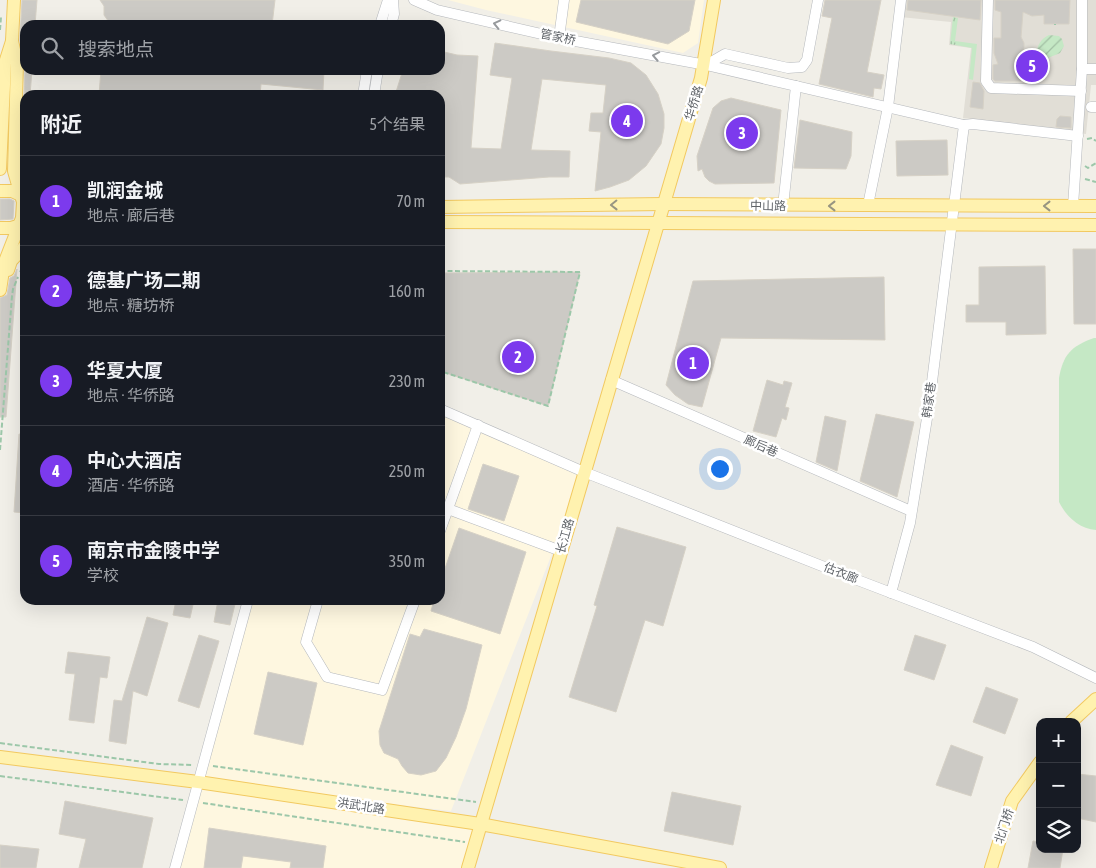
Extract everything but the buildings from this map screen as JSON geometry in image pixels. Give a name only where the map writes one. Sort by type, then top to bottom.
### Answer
[{"type":"main road","points":[[0,169],[5,63],[12,41],[14,0]]},
{"type":"main road","name":"华侨路","points":[[663,204],[705,65],[714,0]]},
{"type":"main road","points":[[12,41],[18,63],[14,171],[20,190]]},
{"type":"main road","points":[[15,129],[16,141],[20,151]]},
{"type":"main road","points":[[0,192],[12,192],[20,198]]},
{"type":"main road","name":"中山路","points":[[445,207],[663,204],[1096,206]]},
{"type":"main road","name":"长江路","points":[[468,868],[663,204]]},
{"type":"main road","name":"中山路","points":[[445,222],[946,224]]},
{"type":"main road","points":[[1038,224],[1057,224]]},
{"type":"main road","points":[[0,291],[4,264],[20,229]]},
{"type":"main road","points":[[0,291],[12,261],[20,252]]},
{"type":"main road","points":[[1075,718],[1096,699]]},
{"type":"main road","name":"洪武北路","points":[[0,757],[198,782],[480,824],[714,867]]},
{"type":"main road","name":"北门桥","points":[[990,868],[1012,801],[1039,763]]},
{"type":"street","points":[[382,20],[388,0]]},
{"type":"street","points":[[392,20],[393,0]]},
{"type":"street","name":"管家桥","points":[[414,0],[436,10],[559,38],[705,65],[964,125],[973,124],[1083,137]]},
{"type":"street","points":[[559,38],[564,0]]},
{"type":"street","points":[[705,65],[725,54],[788,68],[802,67],[807,60],[818,0]]},
{"type":"street","points":[[868,206],[888,107],[901,0]]},
{"type":"street","points":[[988,0],[986,81],[991,88],[1081,91]]},
{"type":"street","points":[[1073,206],[1083,137],[1081,91],[1082,0]]},
{"type":"street","points":[[1082,69],[1096,69]]},
{"type":"street","points":[[364,90],[366,75]]},
{"type":"street","points":[[375,90],[377,75]]},
{"type":"street","points":[[783,206],[796,86]]},
{"type":"street","name":"韩家巷","points":[[891,593],[911,512],[929,406],[946,224],[954,206],[964,125]]},
{"type":"street","points":[[445,222],[1038,224]]},
{"type":"street","points":[[1057,224],[1096,224]]},
{"type":"street","points":[[0,228],[20,225]]},
{"type":"street","name":"廊后巷","points":[[611,380],[911,512]]},
{"type":"street","name":"估衣廊","points":[[445,411],[584,472],[891,593],[1034,647],[1096,678]]},
{"type":"street","points":[[445,517],[478,425]]},
{"type":"street","points":[[448,509],[561,551]]},
{"type":"street","points":[[175,868],[247,605]]},
{"type":"street","points":[[315,605],[306,642],[327,677],[382,690],[413,605]]},
{"type":"path","points":[[1083,137],[1092,138],[1096,141]]},
{"type":"path","points":[[1086,158],[1084,179],[1096,182]]},
{"type":"path","points":[[1085,167],[1088,168],[1096,163]]},
{"type":"path","points":[[0,450],[13,289],[20,271]]},
{"type":"path","points":[[445,272],[580,272],[548,406],[445,373]]},
{"type":"path","points":[[0,743],[160,764],[202,765],[476,802]]},
{"type":"path","points":[[0,776],[193,802],[475,844]]},
{"type":"shaded area","points":[[448,0],[704,0],[698,43],[683,53]]},
{"type":"shaded area","points":[[902,0],[1096,0],[1096,85],[1091,85],[1086,134],[963,118],[971,48],[949,45],[951,22],[900,17]]},
{"type":"shaded area","points":[[445,411],[584,472],[451,811],[220,784],[480,824],[468,868],[175,868],[247,605],[445,605]]},
{"type":"green space","points":[[953,17],[958,18],[955,41],[977,44],[973,80],[969,79],[972,48],[950,44]]},
{"type":"green space","points":[[1049,35],[1059,36],[1064,46],[1060,53],[1048,58],[1046,65],[1048,71],[1043,68],[1037,53],[1040,43]]},
{"type":"green space","points":[[1096,338],[1096,530],[1084,527],[1074,521],[1059,502],[1059,378],[1063,363],[1069,352],[1079,344]]},
{"type":"place","name":"南京市金陵中学","points":[[1032,66]]},
{"type":"place","name":"中心大酒店","points":[[627,121]]},
{"type":"place","name":"华夏大厦","points":[[742,133]]},
{"type":"place","name":"德基广场二期","points":[[518,357]]},
{"type":"place","name":"凯润金城","points":[[693,363]]}]
